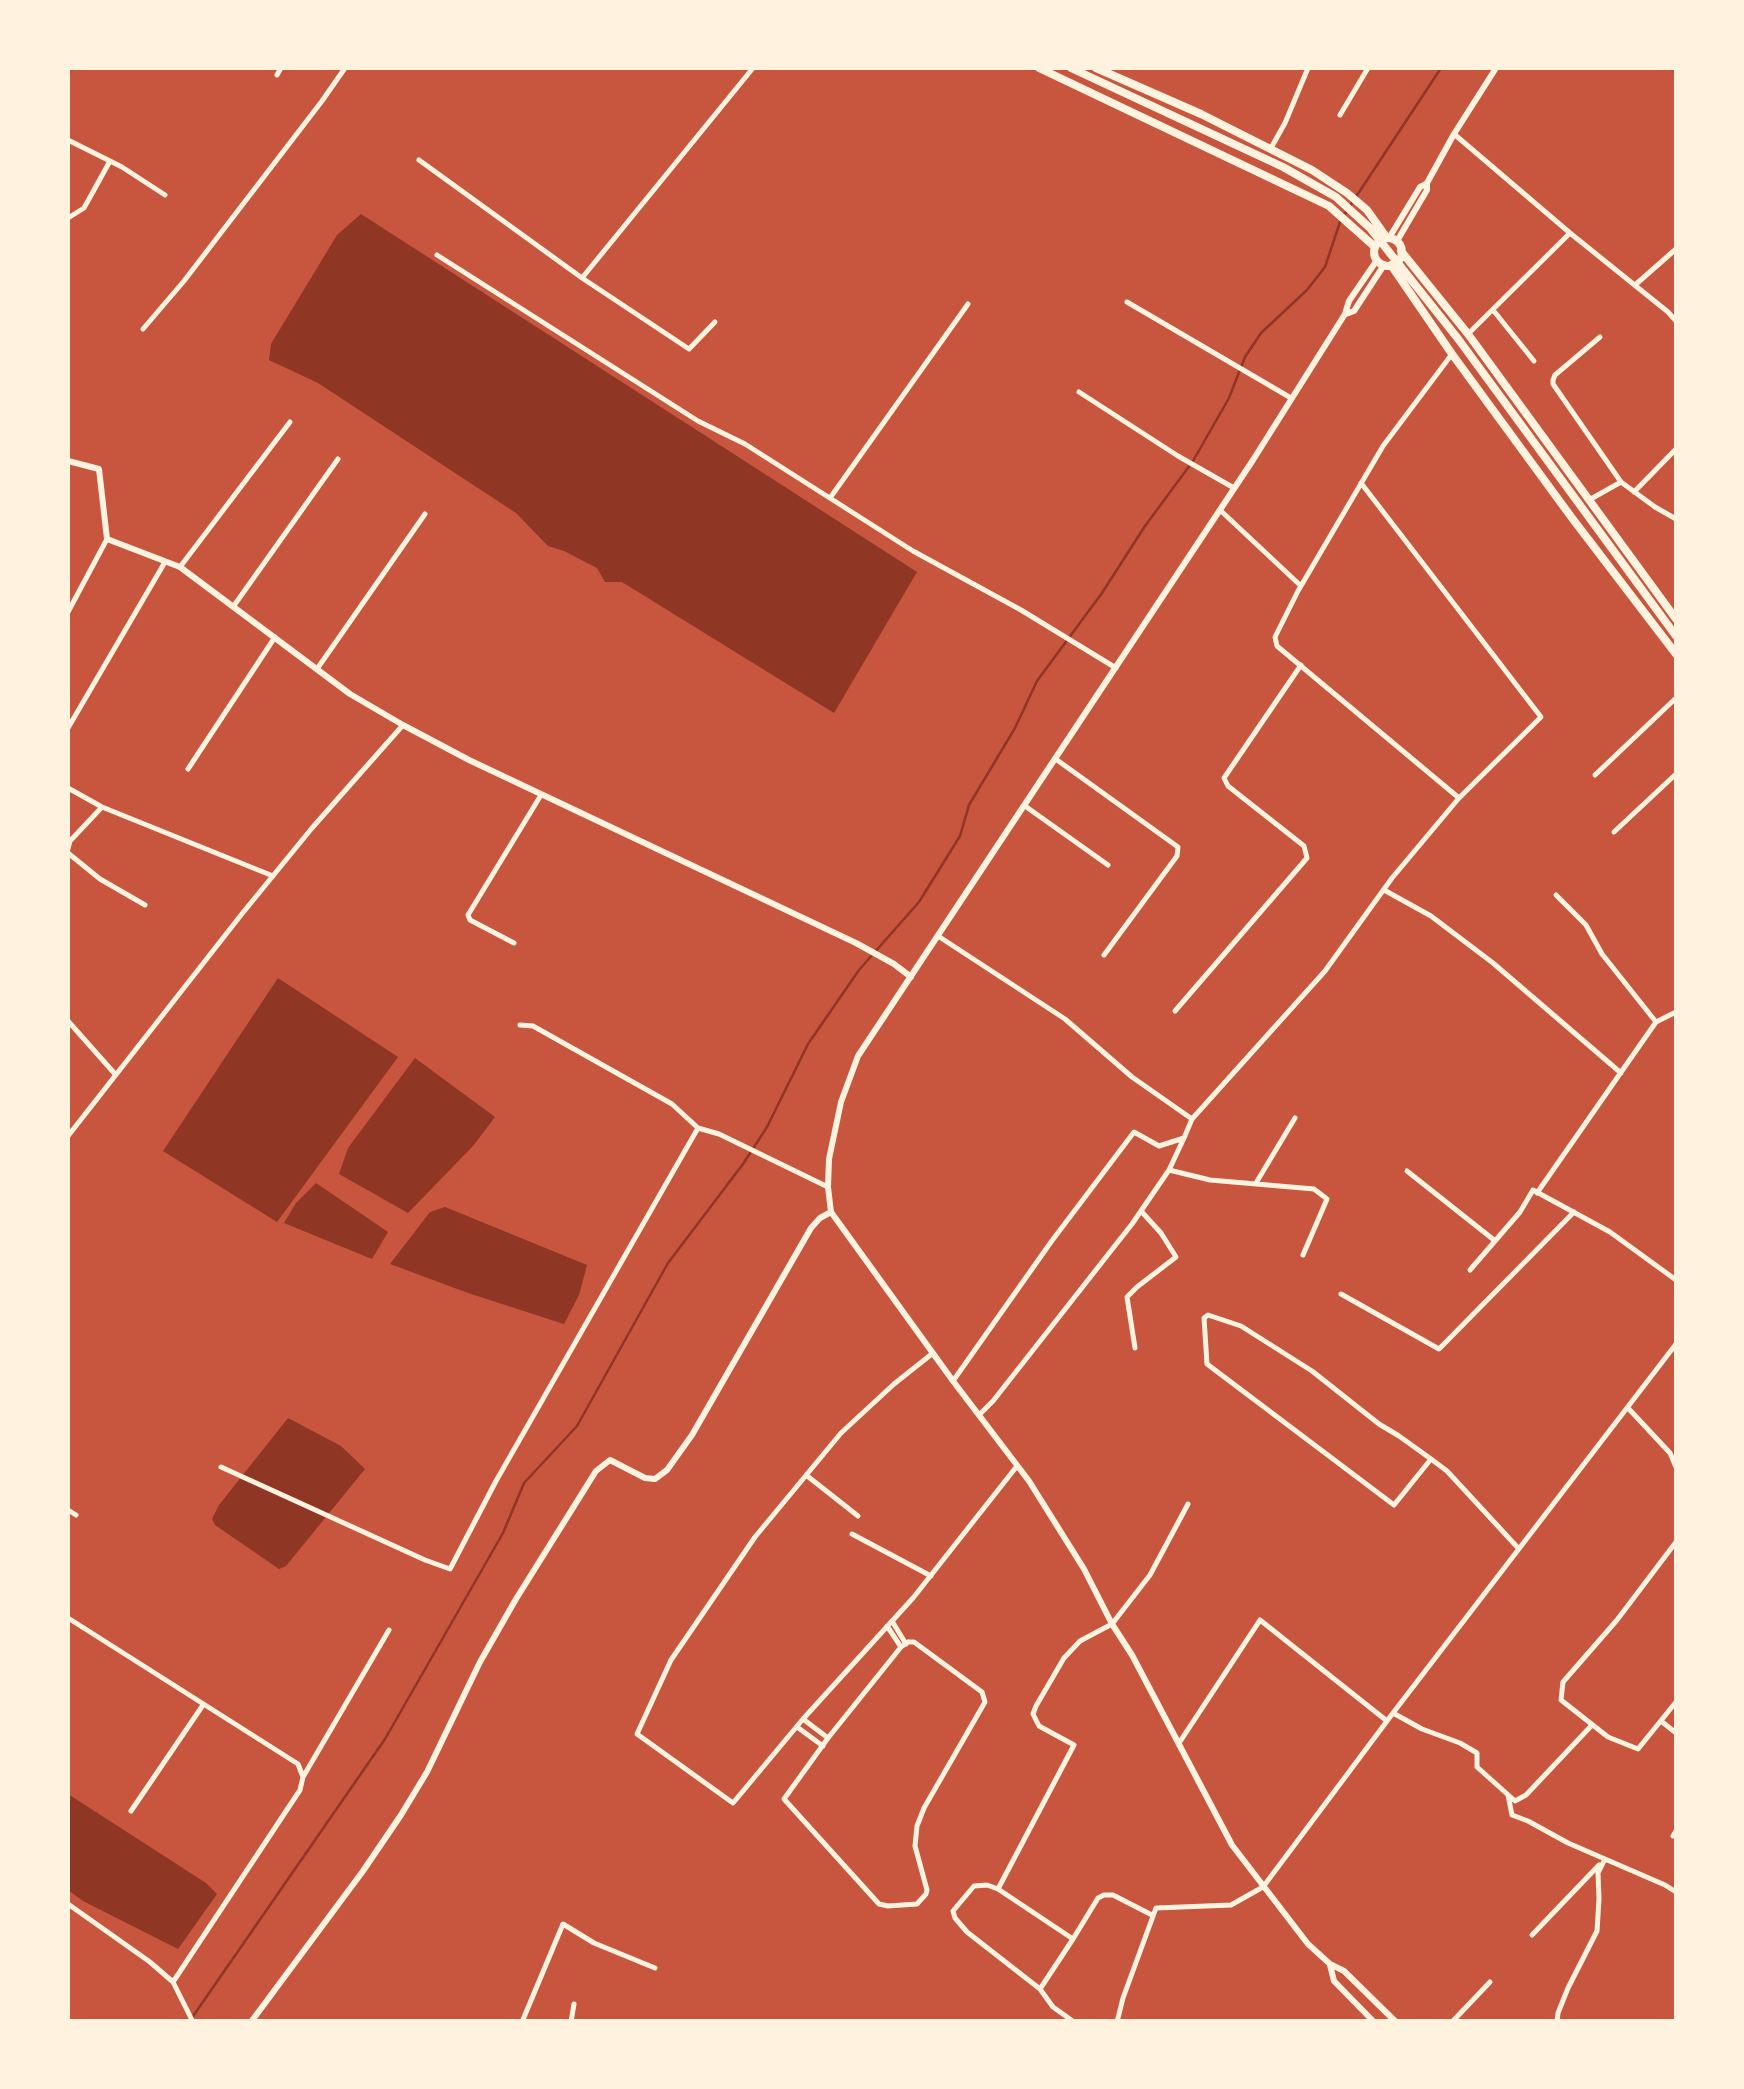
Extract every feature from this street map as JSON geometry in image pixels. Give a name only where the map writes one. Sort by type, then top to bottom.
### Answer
[{"type":"main road","points":[[1039,68],[1329,206],[1360,234],[1374,247],[1676,654]]},
{"type":"main road","points":[[1070,68],[1283,167],[1336,197],[1370,228],[1459,340],[1676,636]]},
{"type":"main road","points":[[1096,68],[1271,148],[1312,170],[1367,210],[1468,334],[1676,619]]},
{"type":"main road","points":[[1374,247],[1380,240],[1391,239]]},
{"type":"main road","points":[[1384,264],[1398,262],[1402,251]]},
{"type":"street","points":[[143,329],[345,68]]},
{"type":"street","points":[[582,278],[754,68]]},
{"type":"street","points":[[1271,148],[1308,68]]},
{"type":"street","points":[[1340,115],[1368,68]]},
{"type":"street","points":[[1391,239],[1496,68]]},
{"type":"street","points":[[1454,134],[1676,321]]},
{"type":"street","points":[[68,140],[165,195]]},
{"type":"street","points":[[419,160],[689,350],[715,322]]},
{"type":"street","points":[[68,218],[84,208],[110,161]]},
{"type":"street","points":[[1468,334],[1570,233]]},
{"type":"street","points":[[1635,285],[1676,249]]},
{"type":"street","points":[[437,255],[698,421],[745,444],[914,550],[1116,668]]},
{"type":"street","points":[[1384,264],[1354,311],[1345,314],[1056,760],[858,1056],[840,1102],[829,1158],[828,1187],[831,1212],[1018,1466],[1084,1569],[1232,1845],[1308,1944],[1344,1971],[1396,2022]]},
{"type":"street","points":[[1128,302],[1291,398]]},
{"type":"street","points":[[830,498],[968,304]]},
{"type":"street","points":[[1493,310],[1534,361]]},
{"type":"street","points":[[1600,337],[1555,375],[1553,384],[1621,482],[1676,519]]},
{"type":"street","points":[[1452,354],[1383,446],[1275,637],[1277,646],[1459,798]]},
{"type":"street","points":[[1079,392],[1234,488]]},
{"type":"street","points":[[180,568],[290,422]]},
{"type":"street","points":[[1634,492],[1676,449]]},
{"type":"street","points":[[233,606],[338,458]]},
{"type":"street","points":[[68,461],[98,469],[107,539],[68,612]]},
{"type":"street","points":[[979,1416],[994,1402],[1142,1210],[1169,1170],[1192,1119],[1325,971],[1459,798],[1540,717],[1361,482]]},
{"type":"street","points":[[1590,500],[1621,482]]},
{"type":"street","points":[[1220,510],[1301,586]]},
{"type":"street","points":[[317,669],[425,514]]},
{"type":"street","points":[[107,539],[180,568],[350,694],[403,726],[856,943],[910,977]]},
{"type":"street","points":[[68,728],[165,562]]},
{"type":"street","points":[[188,769],[274,638]]},
{"type":"street","points":[[1174,1011],[1307,858],[1304,846],[1228,786],[1224,778],[1301,665]]},
{"type":"street","points":[[1594,774],[1676,698]]},
{"type":"street","points":[[68,709],[76,714]]},
{"type":"street","points":[[68,1136],[312,828],[403,726]]},
{"type":"street","points":[[1056,760],[1178,847],[1177,856],[1104,955]]},
{"type":"street","points":[[1614,832],[1676,774]]},
{"type":"street","points":[[68,788],[102,806],[273,876]]},
{"type":"street","points":[[514,943],[468,916],[541,794]]},
{"type":"street","points":[[102,806],[70,841],[68,851],[100,879],[146,905]]},
{"type":"street","points":[[1025,806],[1108,864]]},
{"type":"street","points":[[1384,890],[1431,916],[1493,963],[1621,1072]]},
{"type":"street","points":[[1556,895],[1586,924],[1602,954],[1656,1022]]},
{"type":"street","points":[[938,936],[1065,1019],[1132,1077],[1192,1119]]},
{"type":"street","points":[[1537,1193],[1656,1022],[1676,1012]]},
{"type":"street","points":[[68,1021],[116,1074]]},
{"type":"street","points":[[520,1024],[532,1026],[672,1104],[698,1128],[828,1187]]},
{"type":"street","points":[[1256,1183],[1295,1118]]},
{"type":"street","points":[[221,1468],[408,1553],[450,1568],[698,1128]]},
{"type":"street","points":[[953,1381],[1134,1132],[1159,1146],[1184,1138]]},
{"type":"street","points":[[1169,1170],[1210,1180],[1314,1189],[1327,1198],[1302,1255]]},
{"type":"street","points":[[1408,1170],[1494,1240]]},
{"type":"street","points":[[1470,1270],[1520,1212],[1533,1190],[1610,1232],[1676,1280]]},
{"type":"street","points":[[1135,1348],[1127,1297],[1176,1257],[1142,1210]]},
{"type":"street","points":[[250,2022],[401,1815],[427,1772],[480,1662],[596,1472],[610,1460],[645,1478],[668,1470],[811,1228],[831,1212]]},
{"type":"street","points":[[1341,1294],[1440,1350],[1574,1212]]},
{"type":"street","points":[[1431,1459],[1394,1505],[1207,1364],[1204,1318],[1208,1315],[1230,1321],[1312,1371],[1378,1424],[1431,1459],[1464,1486],[1519,1549]]},
{"type":"street","points":[[1118,2022],[1156,1908],[1231,1905],[1263,1887],[1676,1344]]},
{"type":"street","points":[[933,1353],[840,1433],[755,1536],[671,1660],[637,1734],[733,1803],[931,1576],[1018,1466]]},
{"type":"street","points":[[1627,1408],[1670,1453],[1676,1467]]},
{"type":"street","points":[[806,1474],[858,1516]]},
{"type":"street","points":[[998,1889],[1074,1745],[1039,1726],[1034,1714],[1036,1706],[1064,1658],[1080,1641],[1112,1624],[1150,1575],[1188,1504]]},
{"type":"street","points":[[68,1510],[76,1515]]},
{"type":"street","points":[[852,1534],[931,1576]]},
{"type":"street","points":[[1676,1542],[1617,1620],[1562,1682],[1561,1700],[1608,1736],[1638,1749],[1676,1702]]},
{"type":"street","points":[[68,1618],[298,1764],[303,1777]]},
{"type":"street","points":[[1179,1744],[1260,1620],[1387,1721]]},
{"type":"street","points":[[890,1624],[904,1646]]},
{"type":"street","points":[[174,1982],[300,1790],[303,1777],[390,1630]]},
{"type":"street","points":[[914,1642],[985,1696],[917,1826],[915,1846],[927,1890],[917,1904],[879,1904],[785,1803],[785,1795],[828,1738],[904,1646],[914,1642]]},
{"type":"street","points":[[131,1812],[203,1705]]},
{"type":"street","points":[[1393,1713],[1477,1753],[1477,1767],[1515,1801],[1526,1795],[1592,1725]]},
{"type":"street","points":[[803,1719],[828,1738]]},
{"type":"street","points":[[1660,1721],[1676,1734]]},
{"type":"street","points":[[797,1727],[822,1746]]},
{"type":"street","points":[[1508,1795],[1512,1814],[1676,1892]]},
{"type":"street","points":[[1532,1935],[1605,1859]]},
{"type":"street","points":[[1558,2022],[1568,1988],[1597,1931],[1598,1873],[1605,1859]]},
{"type":"street","points":[[1073,1939],[987,1885],[974,1886],[952,1911],[954,1918],[981,1943],[1040,1988],[1053,2007],[1074,2022]]},
{"type":"street","points":[[1040,1988],[1098,1898],[1113,1896],[1152,1915]]},
{"type":"street","points":[[68,1904],[174,1982],[193,2022]]},
{"type":"street","points":[[522,2022],[564,1924],[594,1943],[655,1968]]},
{"type":"street","points":[[1330,1964],[1334,1981],[1374,2022]]},
{"type":"street","points":[[1452,2022],[1490,1982]]},
{"type":"street","points":[[571,2022],[574,2004]]},
{"type":"shaded area","points":[[361,214],[917,572],[834,713],[622,582],[605,582],[597,568],[548,546],[516,513],[318,383],[269,360],[271,344],[337,235]]},
{"type":"shaded area","points":[[278,978],[398,1057],[277,1222],[163,1151]]},
{"type":"shaded area","points":[[415,1058],[495,1117],[473,1146],[408,1213],[339,1174],[348,1148]]},
{"type":"shaded area","points":[[316,1183],[388,1232],[372,1259],[284,1223],[296,1203]]},
{"type":"shaded area","points":[[445,1207],[587,1265],[579,1295],[564,1324],[390,1264],[430,1212]]},
{"type":"shaded area","points":[[288,1418],[341,1446],[365,1469],[286,1566],[279,1569],[215,1525],[212,1519]]},
{"type":"shaded area","points":[[68,1794],[206,1883],[217,1894],[178,1949],[68,1890]]},
{"type":"waterway","points":[[1344,215],[1441,68]]},
{"type":"waterway","points":[[189,2022],[385,1739],[503,1533],[524,1483],[577,1426],[668,1263],[767,1127],[808,1044],[859,970],[919,902],[960,836],[969,805],[1015,728],[1037,681],[1193,461],[1261,333],[1307,290],[1325,267],[1340,222]]}]
